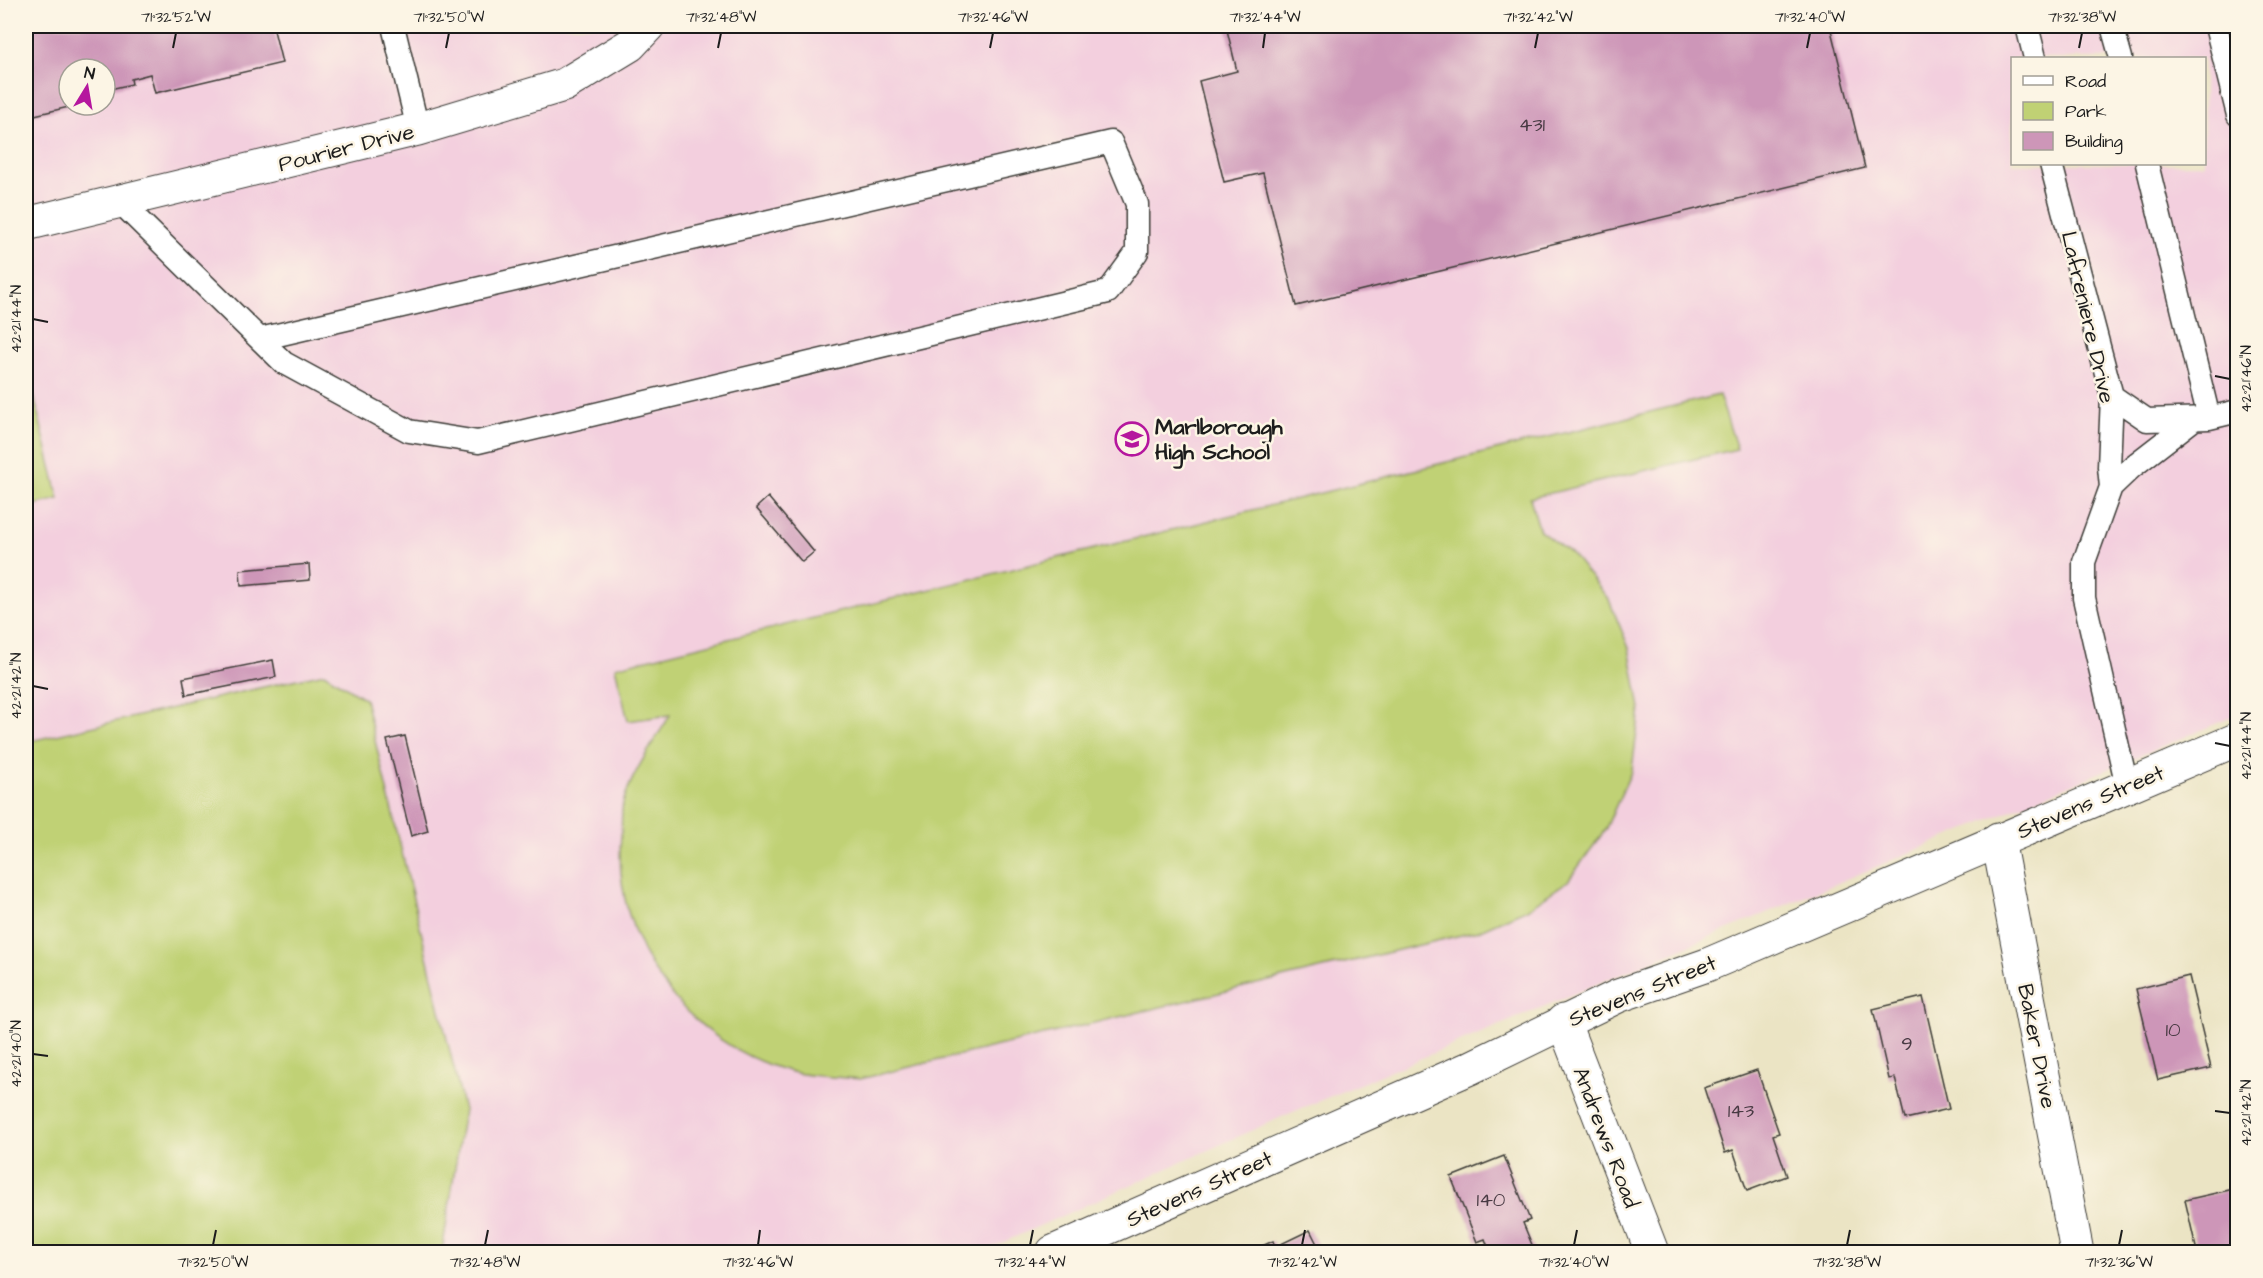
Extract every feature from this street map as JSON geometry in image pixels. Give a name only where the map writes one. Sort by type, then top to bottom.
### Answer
[{"type":"street","name":"Pourier Drive","points":[[26,224],[418,129],[564,85],[630,45],[648,26]]},
{"type":"street","name":"Stevens Street","points":[[1053,1252],[1470,1068],[1618,996],[1707,965],[2238,739]]},
{"type":"street","name":"Baker Drive","points":[[1998,840],[2077,1252]]},
{"type":"street","name":"Andrews Road","points":[[1563,1021],[1652,1252]]},
{"type":"lane","points":[[393,26],[418,129]]},
{"type":"lane","points":[[2027,26],[2035,57]]},
{"type":"lane","points":[[2112,26],[2121,57]]},
{"type":"lane","points":[[2216,26],[2238,115]]},
{"type":"lane","points":[[120,202],[284,363],[409,432],[478,442],[1108,292],[1137,252],[1137,204],[1111,142],[260,339]]},
{"type":"lane","name":"Lafreniere Drive","points":[[2051,165],[2112,396],[2109,467],[2111,487],[2084,562],[2084,598],[2127,786]]},
{"type":"lane","points":[[2146,165],[2201,418]]},
{"type":"lane","points":[[2112,396],[2147,420],[2201,418],[2238,411]]},
{"type":"lane","points":[[2111,487],[2201,418]]},
{"type":"shaded area","name":"Marlborough High School","points":[[26,26],[2237,26],[2237,715],[1286,1115],[982,1252],[26,1252]]},
{"type":"green space","points":[[26,364],[59,499],[26,507]]},
{"type":"green space","points":[[1719,395],[1737,449],[1530,498],[1540,531],[1574,556],[1609,600],[1629,648],[1640,708],[1632,770],[1605,830],[1568,881],[1527,909],[1478,931],[860,1079],[792,1072],[754,1058],[720,1039],[689,1014],[663,984],[643,950],[629,914],[621,875],[622,807],[637,769],[670,715],[628,721],[615,667]]},
{"type":"green space","points":[[324,673],[365,699],[464,1110],[442,1252],[26,1252],[26,742]]},
{"type":"building","points":[[26,26],[273,26],[282,63],[155,93],[150,74],[131,79],[132,84],[117,87],[117,57],[57,57],[57,110],[26,117]]},
{"type":"building","points":[[1226,26],[1830,26],[1865,168],[1296,306],[1263,173],[1224,182],[1199,81],[1237,71]]},
{"type":"building","points":[[768,497],[814,552],[802,562],[756,508]]},
{"type":"building","points":[[309,564],[310,580],[241,586],[240,570]]},
{"type":"building","points":[[273,660],[276,677],[186,695],[183,678]]},
{"type":"building","points":[[405,736],[428,831],[411,836],[387,740]]},
{"type":"building","points":[[2189,976],[2211,1068],[2158,1080],[2136,989]]},
{"type":"building","points":[[1923,997],[1949,1109],[1905,1119],[1895,1078],[1889,1079],[1873,1009]]},
{"type":"building","points":[[1757,1070],[1779,1133],[1773,1135],[1787,1176],[1747,1191],[1733,1150],[1725,1153],[1704,1088]]},
{"type":"building","points":[[1504,1156],[1530,1220],[1523,1223],[1535,1252],[1490,1252],[1485,1239],[1477,1242],[1451,1177]]},
{"type":"building","points":[[2234,1189],[2238,1204],[2238,1252],[2197,1252],[2185,1200]]},
{"type":"building","points":[[1310,1230],[1321,1252],[1249,1252],[1273,1241],[1275,1247]]},
{"type":"place","name":"Marlborough High School","points":[[1132,439]]}]
